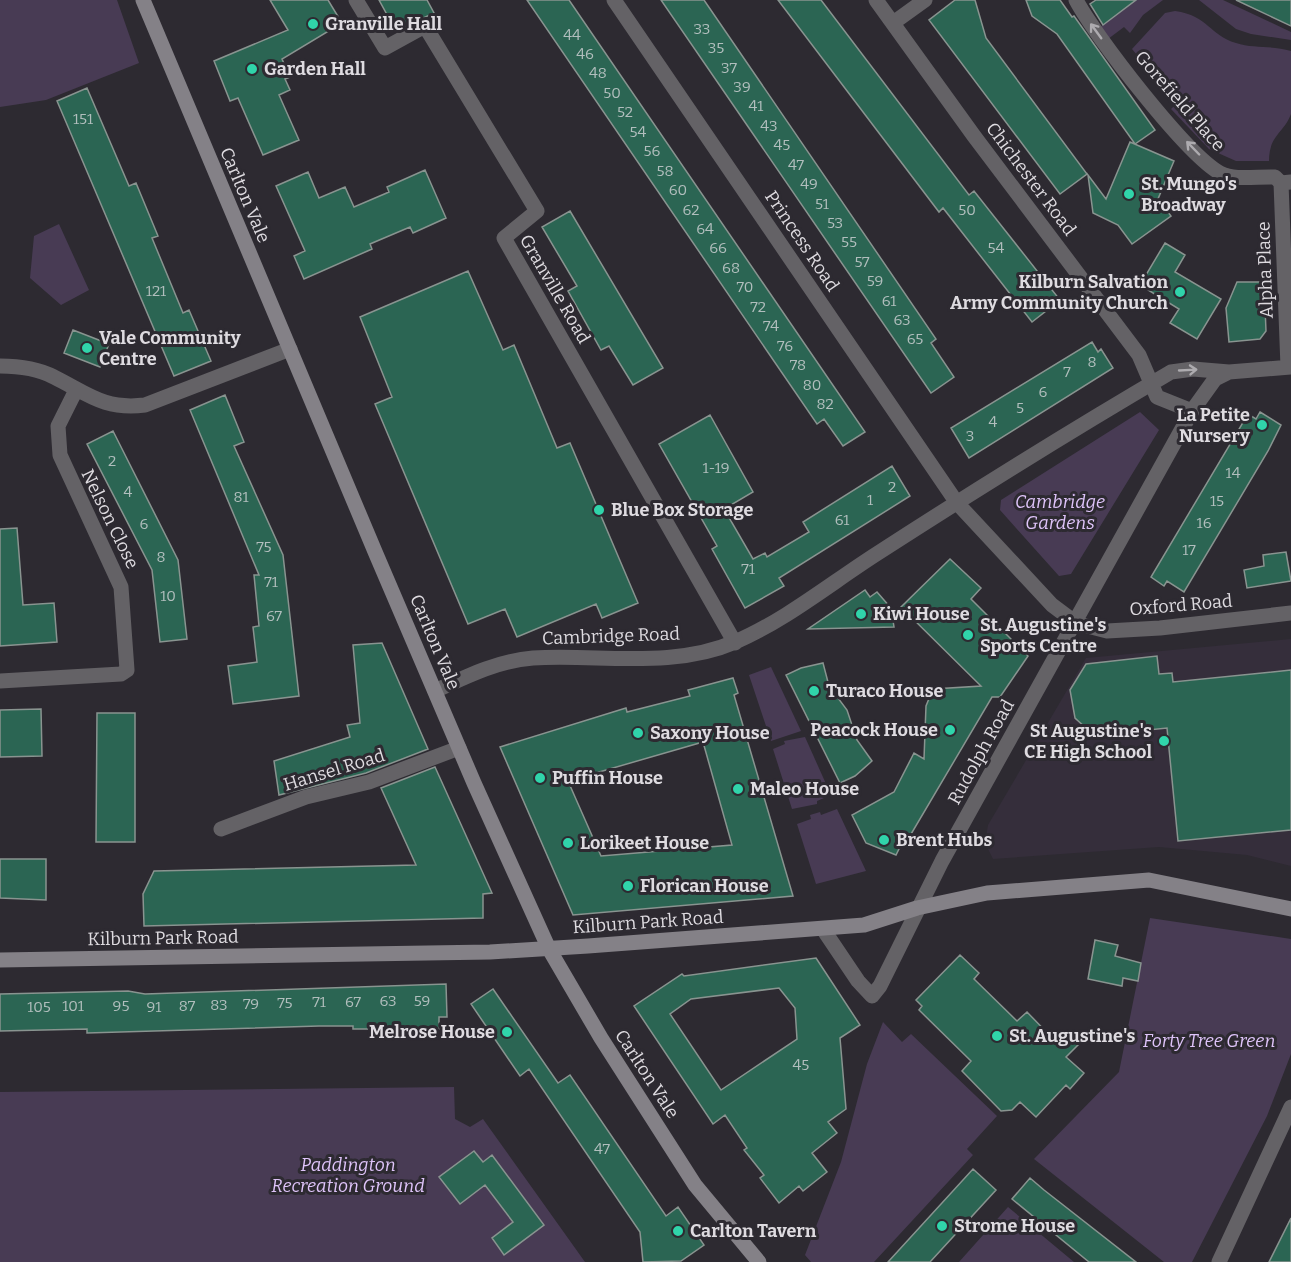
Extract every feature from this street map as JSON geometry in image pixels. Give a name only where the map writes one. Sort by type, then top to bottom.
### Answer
[{"type":"main road","name":"Carlton Vale","points":[[143,0],[459,747],[549,949],[601,1038],[695,1185],[759,1262]]},
{"type":"main road","name":"Kilburn Park Road","points":[[0,960],[549,949],[864,925],[917,908],[987,893],[1149,880],[1291,909]]},
{"type":"street","name":"Granville Road","points":[[356,0],[385,48],[425,26],[537,211],[504,238],[735,643]]},
{"type":"street","name":"Princess Road","points":[[614,0],[957,503]]},
{"type":"street","name":"Chichester Road","points":[[876,0],[974,136],[1139,355],[1150,384]]},
{"type":"street","points":[[893,23],[925,0]]},
{"type":"street","name":"Gorefield Place","points":[[1076,0],[1113,54],[1163,116],[1211,167],[1234,177],[1275,177],[1286,182]]},
{"type":"street","name":"Alpha Place","points":[[1286,182],[1290,367]]},
{"type":"street","points":[[0,366],[35,370],[99,401],[123,408],[145,405],[290,349]]},
{"type":"street","points":[[1229,372],[1215,378],[1192,411],[1076,623],[1052,605],[957,503],[1171,372],[1184,369],[1229,372],[1290,367]]},
{"type":"street","points":[[1150,384],[1157,397],[1192,411]]},
{"type":"street","name":"Nelson Close","points":[[0,681],[121,674],[128,670],[121,587],[60,455],[58,426],[76,390]]},
{"type":"street","name":"Cambridge Road","points":[[435,690],[491,665],[532,658],[658,657],[701,652],[735,643],[817,594],[957,503]]},
{"type":"street","name":"Oxford Road","points":[[1076,623],[1107,630],[1128,630],[1291,613]]},
{"type":"street","name":"Rudolph Road","points":[[823,929],[858,981],[872,996],[880,986],[917,908],[1076,623]]},
{"type":"street","name":"Hansel Road","points":[[221,829],[306,797],[369,782],[459,747]]},
{"type":"street","points":[[1220,1262],[1291,1107]]},
{"type":"shaded area","name":"St Augustine's CE High School","points":[[1291,639],[1291,866],[1247,855],[1159,847],[993,859],[985,843],[988,825],[1086,658]]},
{"type":"green space","points":[[0,0],[117,0],[139,63],[46,100],[0,107]]},
{"type":"green space","points":[[1136,0],[1163,0],[1143,15],[1130,33],[1124,27],[1108,39],[1100,27]]},
{"type":"green space","points":[[1199,0],[1223,0],[1291,32],[1291,40],[1251,34],[1236,29]]},
{"type":"green space","points":[[1175,11],[1195,17],[1227,40],[1250,46],[1291,51],[1291,114],[1271,145],[1269,161],[1236,161],[1209,149],[1171,109],[1177,103],[1132,49],[1165,13]]},
{"type":"green space","points":[[59,224],[89,290],[61,305],[30,278],[34,236]]},
{"type":"green space","name":"Cambridge Gardens","points":[[1140,412],[1159,430],[1071,574],[1059,576],[1000,510],[1001,500]]},
{"type":"green space","points":[[771,667],[801,731],[771,741],[749,675]]},
{"type":"green space","points":[[805,737],[831,795],[817,801],[817,804],[792,809],[773,749],[785,744],[784,741]]},
{"type":"green space","points":[[837,809],[866,871],[816,884],[797,824],[811,819],[810,815],[820,812],[821,815]]},
{"type":"green space","name":"Forty Tree Green","points":[[1150,918],[1291,939],[1291,1054],[1267,1116],[1192,1262],[1164,1262],[1034,1159],[1119,1072]]},
{"type":"green space","points":[[883,1022],[902,1042],[911,1034],[997,1116],[967,1149],[973,1155],[874,1262],[811,1262],[805,1255],[841,1162],[867,1064]]},
{"type":"green space","name":"Paddington Recreation Ground","points":[[454,1087],[455,1119],[470,1127],[483,1119],[585,1262],[0,1262],[0,1092]]},
{"type":"green space","points":[[1008,1207],[1074,1262],[959,1262]]},
{"type":"building","points":[[270,0],[328,0],[342,23],[282,59],[290,77],[285,79],[290,90],[279,95],[299,140],[263,155],[238,98],[230,101],[214,61],[288,30]]},
{"type":"building","points":[[379,0],[427,0],[434,13],[396,31]]},
{"type":"building","points":[[527,0],[569,0],[865,432],[843,446],[824,419],[817,424]]},
{"type":"building","points":[[661,0],[704,0],[936,339],[931,343],[954,377],[931,393]]},
{"type":"building","points":[[778,0],[821,0],[969,195],[974,191],[1060,300],[1032,322],[943,208],[939,212]]},
{"type":"building","points":[[955,0],[975,0],[986,38],[1087,174],[1060,194],[929,20]]},
{"type":"building","points":[[1026,0],[1060,0],[1072,17],[1074,16],[1155,130],[1135,144],[1057,34],[1032,16]]},
{"type":"building","points":[[1096,0],[1136,0],[1103,25],[1090,4]]},
{"type":"building","points":[[1236,0],[1291,0],[1291,26]]},
{"type":"building","points":[[87,88],[129,186],[136,183],[158,236],[152,238],[183,313],[189,310],[211,361],[174,376],[57,101]]},
{"type":"building","name":"St. Mungo's Broadway","points":[[1130,142],[1174,161],[1158,199],[1171,216],[1132,244],[1118,225],[1093,213],[1088,175],[1106,199]]},
{"type":"building","points":[[425,170],[446,218],[413,233],[410,227],[370,244],[372,249],[304,279],[294,256],[305,251],[276,186],[308,172],[319,198],[345,187],[354,207],[389,192],[387,187]]},
{"type":"building","points":[[570,211],[663,368],[633,385],[609,346],[601,350],[568,291],[577,286],[542,227]]},
{"type":"building","name":"Kilburn Salvation Army Community Church","points":[[1165,243],[1185,255],[1175,272],[1221,299],[1197,339],[1170,323],[1179,309],[1140,285]]},
{"type":"building","points":[[468,271],[503,350],[514,345],[557,448],[570,443],[638,603],[602,618],[596,604],[517,637],[505,609],[468,624],[375,404],[392,397],[360,317]]},
{"type":"building","points":[[1237,282],[1264,282],[1266,331],[1260,339],[1229,342],[1226,308]]},
{"type":"building","name":"Vale Community Centre","points":[[73,330],[109,344],[100,367],[64,353]]},
{"type":"building","points":[[1092,342],[1098,352],[1101,349],[1113,368],[969,458],[951,428]]},
{"type":"building","points":[[225,395],[244,442],[234,446],[283,555],[299,696],[233,704],[228,666],[257,662],[253,627],[259,626],[254,575],[259,575],[190,410]]},
{"type":"building","points":[[1260,412],[1281,425],[1268,451],[1184,592],[1167,581],[1164,586],[1151,577],[1248,414],[1256,419]]},
{"type":"building","points":[[710,415],[753,492],[724,509],[753,559],[765,553],[767,557],[809,532],[803,522],[892,466],[910,496],[779,578],[784,586],[745,608],[712,549],[717,546],[659,444]]},
{"type":"building","points":[[113,431],[178,560],[187,639],[160,642],[152,570],[87,444]]},
{"type":"building","points":[[17,528],[23,605],[54,603],[57,642],[0,646],[0,529]]},
{"type":"building","points":[[1286,552],[1291,581],[1247,588],[1244,570],[1264,566],[1263,555]]},
{"type":"building","points":[[950,559],[981,588],[971,599],[1028,656],[1000,697],[992,697],[904,846],[901,845],[896,855],[866,843],[852,815],[894,792],[914,753],[924,759],[926,706],[933,689],[981,686],[901,607]]},
{"type":"building","name":"Kiwi House","points":[[865,590],[870,597],[877,592],[891,608],[894,627],[808,629]]},
{"type":"building","points":[[382,643],[428,749],[366,773],[279,795],[274,761],[350,737],[347,725],[360,723],[353,645]]},
{"type":"building","points":[[1157,656],[1159,674],[1172,673],[1173,682],[1291,670],[1291,830],[1178,841],[1167,728],[1099,735],[1098,728],[1087,729],[1075,718],[1070,690],[1086,664]]},
{"type":"building","points":[[823,663],[829,686],[847,710],[857,740],[872,761],[855,776],[840,783],[786,675],[801,668]]},
{"type":"building","points":[[733,678],[738,693],[734,695],[793,896],[573,915],[500,747],[626,708],[627,712],[690,696],[688,690]],"holes":[[[703,742],[732,845],[601,856],[568,781]]]},
{"type":"building","points":[[41,709],[42,756],[0,757],[0,710]]},
{"type":"building","points":[[97,713],[135,713],[135,842],[96,842]]},
{"type":"building","points":[[435,767],[492,893],[483,894],[483,918],[144,926],[143,894],[154,871],[416,865],[381,788]]},
{"type":"building","points":[[0,859],[46,859],[46,900],[0,898]]},
{"type":"building","points":[[1095,940],[1118,945],[1115,956],[1141,963],[1138,981],[1123,978],[1122,986],[1088,979]]},
{"type":"building","name":"St. Augustine's","points":[[960,955],[979,973],[974,979],[1017,1021],[1027,1012],[1057,1043],[1068,1033],[1079,1044],[1066,1057],[1084,1073],[1070,1089],[1066,1085],[1036,1117],[1020,1102],[1012,1110],[1001,1111],[962,1071],[971,1061],[919,1010],[922,1006],[916,1000]]},
{"type":"building","points":[[816,958],[860,1025],[840,1038],[846,1109],[828,1122],[837,1133],[812,1153],[827,1172],[803,1191],[799,1186],[779,1203],[760,1178],[764,1175],[744,1150],[747,1148],[725,1115],[713,1124],[634,1006],[682,974],[684,976]],"holes":[[[779,988],[795,1008],[797,1039],[721,1090],[670,1014],[691,999]]]},
{"type":"building","points":[[446,984],[447,1017],[439,1017],[439,1029],[353,1029],[353,1026],[319,1026],[87,1033],[87,1029],[0,1031],[0,994],[128,991],[145,994]]},
{"type":"building","points":[[493,989],[558,1083],[570,1075],[666,1216],[678,1207],[704,1245],[681,1261],[643,1262],[640,1232],[529,1069],[520,1076],[471,1004]]},
{"type":"building","points":[[474,1151],[483,1162],[492,1155],[544,1225],[504,1255],[492,1238],[513,1222],[485,1185],[460,1204],[439,1177]]},
{"type":"building","name":"Strome House","points":[[973,1169],[996,1190],[930,1262],[888,1262]]},
{"type":"building","points":[[1030,1178],[1136,1262],[1089,1262],[1012,1199]]},
{"type":"building","points":[[1291,1218],[1291,1262],[1269,1262]]},
{"type":"place","name":"Granville Hall","points":[[313,24]]},
{"type":"place","name":"Garden Hall","points":[[252,69]]},
{"type":"place","name":"St. Mungo's Broadway","points":[[1129,194]]},
{"type":"place","name":"Kilburn Salvation Army Community Church","points":[[1180,292]]},
{"type":"place","name":"Vale Community Centre","points":[[87,348]]},
{"type":"place","name":"La Petite Nursery","points":[[1262,425]]},
{"type":"place","name":"Blue Box Storage","points":[[599,510]]},
{"type":"place","name":"Kiwi House","points":[[861,614]]},
{"type":"place","name":"St. Augustine's Sports Centre","points":[[968,635]]},
{"type":"place","name":"Turaco House","points":[[814,691]]},
{"type":"place","name":"Peacock House","points":[[950,730]]},
{"type":"place","name":"Saxony House","points":[[638,733]]},
{"type":"place","name":"St Augustine's CE High School","points":[[1164,741]]},
{"type":"place","name":"Puffin House","points":[[540,778]]},
{"type":"place","name":"Maleo House","points":[[738,789]]},
{"type":"place","name":"Brent Hubs","points":[[884,840]]},
{"type":"place","name":"Lorikeet House","points":[[568,843]]},
{"type":"place","name":"Florican House","points":[[628,886]]},
{"type":"place","name":"Melrose House","points":[[507,1032]]},
{"type":"place","name":"St. Augustine's","points":[[997,1036]]},
{"type":"place","name":"Strome House","points":[[942,1226]]},
{"type":"place","name":"Carlton Tavern","points":[[678,1231]]}]
